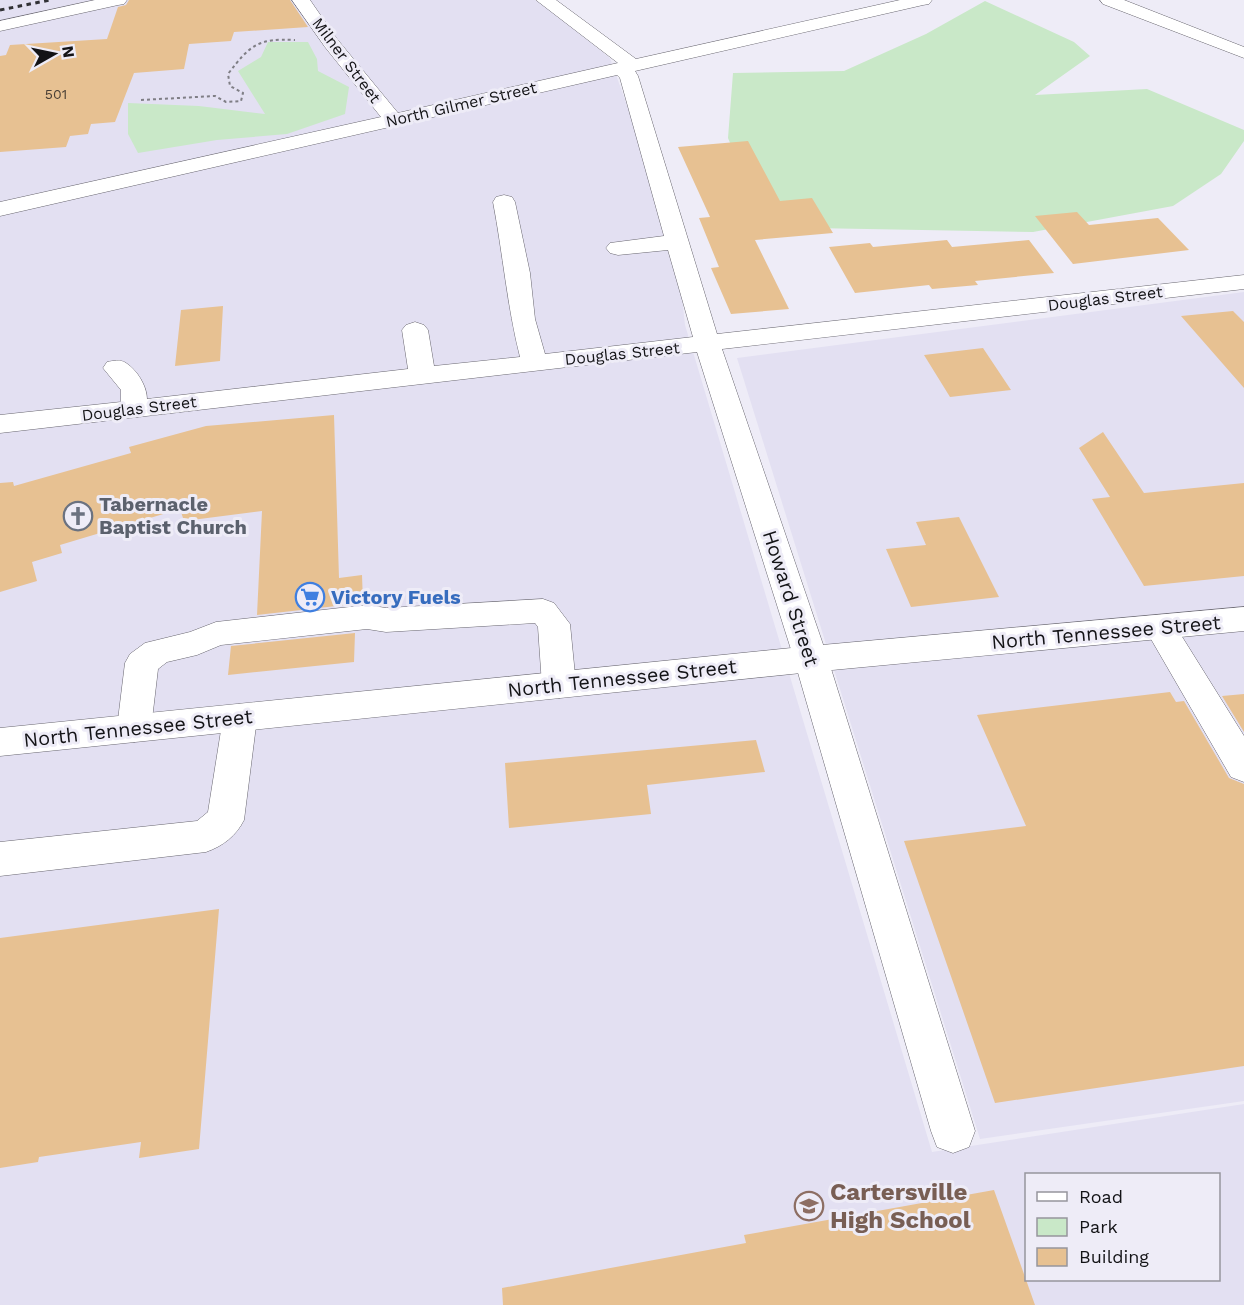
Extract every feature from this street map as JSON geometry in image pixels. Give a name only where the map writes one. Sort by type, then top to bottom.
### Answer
[{"type":"street","points":[[0,26],[118,0]]},
{"type":"street","name":"Milner Street","points":[[301,0],[331,43],[393,119]]},
{"type":"street","name":"Howard Street","points":[[545,0],[626,67],[707,343],[811,659],[953,1131]]},
{"type":"street","name":"North Gilmer Street","points":[[0,209],[238,164],[393,119],[922,0]]},
{"type":"street","points":[[1109,0],[1244,53]]},
{"type":"street","points":[[546,68],[567,80]]},
{"type":"street","points":[[504,202],[518,273],[523,319],[534,363]]},
{"type":"street","points":[[618,248],[676,242]]},
{"type":"street","name":"Douglas Street","points":[[0,424],[1243,284]]},
{"type":"street","points":[[415,330],[422,376]]},
{"type":"street","points":[[116,368],[134,389],[134,408]]},
{"type":"street","points":[[134,728],[142,663],[157,652],[197,643],[216,634],[367,617],[386,621],[543,611],[554,624],[559,685]]},
{"type":"street","name":"North Tennessee Street","points":[[0,742],[811,659],[1244,619]]},
{"type":"street","points":[[1160,627],[1244,767]]},
{"type":"street","points":[[0,859],[206,836],[225,820],[240,718]]},
{"type":"path","points":[[141,100],[215,96],[226,102],[241,101],[243,93],[230,86],[228,74],[251,45],[269,38],[331,43]]},
{"type":"shaded area","points":[[0,0],[537,0],[610,58],[676,242],[685,325],[932,1152],[1244,1104],[1244,1305],[0,1305]]},
{"type":"shaded area","points":[[1244,292],[1244,1101],[980,1139],[737,358]]},
{"type":"green space","points":[[985,1],[1074,42],[1090,56],[1035,95],[1147,89],[1244,130],[1244,141],[1221,174],[1173,206],[1033,232],[812,228],[766,231],[728,138],[733,73],[844,71],[926,34]]},
{"type":"green space","points":[[268,42],[308,42],[317,59],[318,71],[349,87],[345,114],[287,134],[217,140],[138,153],[128,134],[128,103],[199,106],[265,114],[238,71],[261,57]]},
{"type":"building","points":[[129,0],[290,0],[308,27],[234,32],[231,41],[189,44],[184,69],[134,73],[115,122],[91,124],[88,134],[70,136],[66,147],[0,152],[0,56],[6,55],[10,45],[107,39],[118,7],[126,5]]},
{"type":"building","points":[[748,141],[780,201],[812,198],[833,233],[755,240],[789,309],[731,314],[711,268],[719,267],[699,218],[710,217],[678,147]]},
{"type":"building","points":[[1077,212],[1089,225],[1158,218],[1189,250],[1073,264],[1035,216]]},
{"type":"building","points":[[947,240],[952,247],[1029,240],[1054,273],[975,281],[978,285],[932,289],[929,285],[855,293],[829,247],[870,243],[873,247]]},
{"type":"building","points":[[223,306],[220,361],[175,366],[181,310]]},
{"type":"building","points":[[1233,311],[1244,322],[1244,388],[1181,316]]},
{"type":"building","points":[[983,348],[1011,390],[950,397],[924,355]]},
{"type":"building","name":"Tabernacle Baptist Church","points":[[334,415],[339,578],[362,575],[363,603],[257,615],[262,511],[184,521],[180,509],[60,545],[62,553],[32,562],[37,581],[0,592],[0,483],[13,482],[14,486],[131,453],[129,447],[206,426]]},
{"type":"building","points":[[1103,432],[1144,493],[1244,483],[1244,576],[1144,586],[1092,499],[1110,497],[1079,448]]},
{"type":"building","points":[[959,517],[999,597],[911,607],[886,549],[926,545],[916,522]]},
{"type":"building","points":[[355,633],[354,662],[228,675],[231,646]]},
{"type":"building","points":[[1170,692],[1176,702],[1184,701],[1229,778],[1244,784],[1244,1066],[995,1103],[904,841],[1026,826],[977,715]]},
{"type":"building","points":[[1244,694],[1244,732],[1222,696]]},
{"type":"building","points":[[756,740],[765,772],[647,785],[651,814],[509,828],[505,763]]},
{"type":"building","points":[[219,909],[199,1149],[139,1158],[141,1142],[39,1157],[38,1162],[0,1168],[0,938]]},
{"type":"building","points":[[994,1190],[1035,1305],[503,1305],[502,1288],[746,1243],[744,1235]]},
{"type":"railway","points":[[0,10],[50,0]]},
{"type":"place","name":"Tabernacle Baptist Church","points":[[78,516]]},
{"type":"place","name":"Victory Fuels","points":[[310,597]]},
{"type":"place","name":"Cartersville High School","points":[[809,1206]]}]
